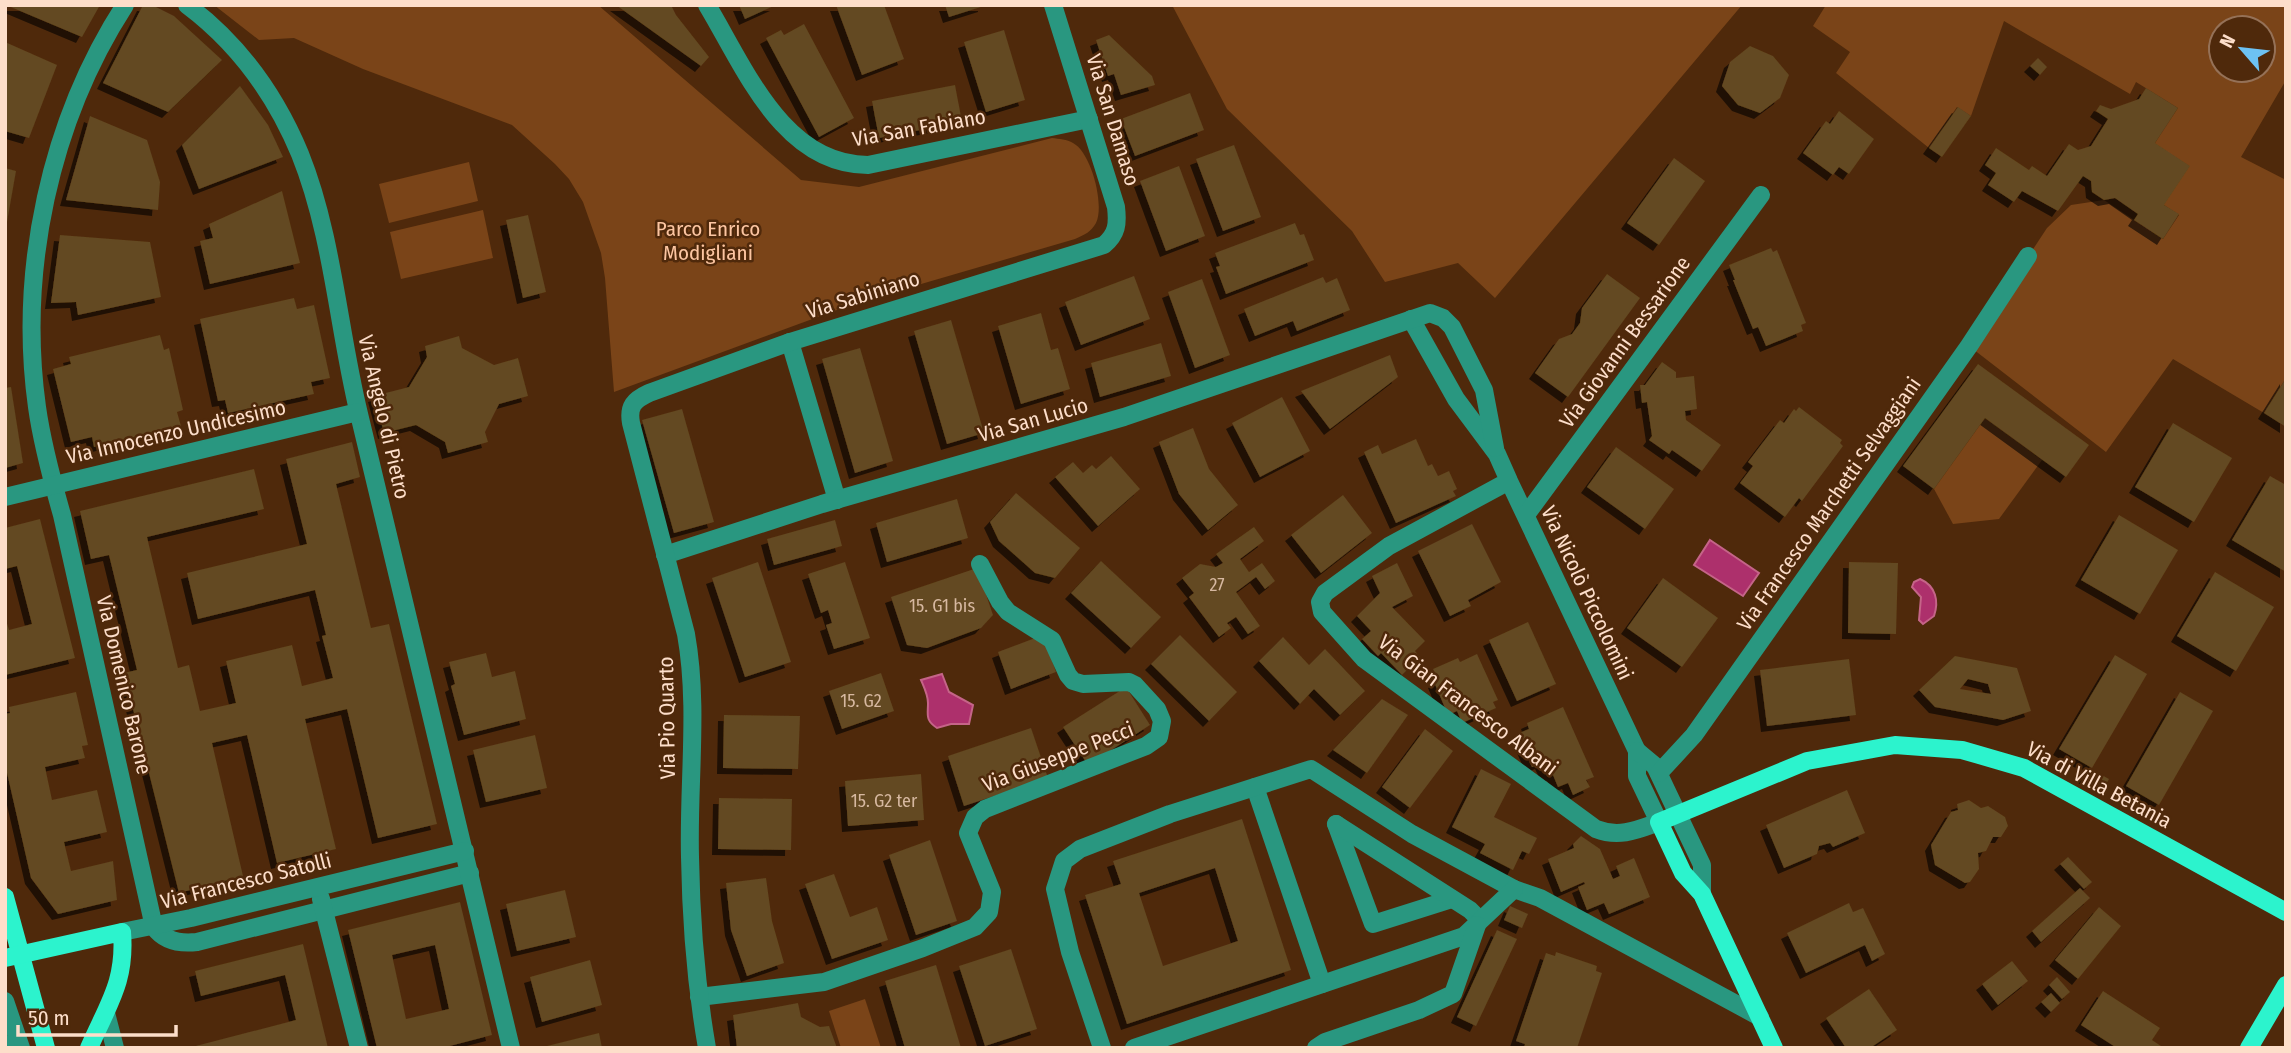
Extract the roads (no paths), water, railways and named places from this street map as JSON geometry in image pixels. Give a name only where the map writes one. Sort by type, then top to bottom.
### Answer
[{"type":"main road","name":"Via di Villa Betania","points":[[1659,822],[1807,761],[1895,745],[1962,750],[2024,768],[2286,912]]},
{"type":"main road","name":"Via Nicolò Piccolomini","points":[[1659,822],[1683,873],[1702,894],[1774,1048]]},
{"type":"main road","points":[[7,905],[13,956],[46,1048]]},
{"type":"main road","points":[[13,956],[121,932],[122,970],[89,1048]]},
{"type":"main road","points":[[2249,1048],[2286,985]]},
{"type":"street","name":"Via Domenico Barone","points":[[125,5],[76,97],[60,145],[42,222],[34,286],[34,378],[37,409],[154,927]]},
{"type":"street","name":"Via Angelo di Pietro","points":[[187,5],[231,44],[255,71],[278,108],[314,192],[358,412],[512,1048]]},
{"type":"street","name":"Via San Fabiano","points":[[707,5],[777,119],[807,145],[838,162],[868,165],[1089,119]]},
{"type":"street","name":"Via San Damaso","points":[[1053,5],[1116,207],[1116,230],[1104,245]]},
{"type":"street","name":"Via Giovanni Bessarione","points":[[1526,515],[1762,195]]},
{"type":"street","name":"Via Sabiniano","points":[[639,398],[790,342],[1104,245]]},
{"type":"street","name":"Via Francesco Marchetti Selvaggiani","points":[[1659,773],[1694,735],[1969,346],[2028,256]]},
{"type":"street","name":"Via Nicolò Piccolomini","points":[[1497,454],[1456,399],[1411,319],[1434,313],[1443,317],[1452,327],[1484,390],[1497,454],[1637,751],[1637,776],[1659,822]]},
{"type":"street","name":"Via San Lucio","points":[[665,555],[837,500],[1124,418],[1411,319]]},
{"type":"street","points":[[790,342],[837,500]]},
{"type":"street","name":"Via Pio Quarto","points":[[639,398],[632,404],[629,412],[631,423],[691,658],[690,857],[699,997],[707,1048]]},
{"type":"street","name":"Via Innocenzo Undicesimo","points":[[5,496],[358,412]]},
{"type":"street","name":"Via Gian Francesco Albani","points":[[1509,481],[1389,546],[1325,593],[1320,607],[1364,659],[1596,829],[1608,834],[1621,834],[1659,822]]},
{"type":"street","name":"Via Giuseppe Pecci","points":[[699,997],[824,982],[975,927],[989,912],[992,892],[968,832],[975,817],[985,809],[1146,746],[1159,737],[1162,721],[1157,709],[1135,685],[1129,682],[1083,684],[1073,681],[1052,640],[1008,612],[980,564]]},
{"type":"street","name":"Via Nicolò Piccolomini","points":[[1637,751],[1656,766],[1702,865],[1702,894]]},
{"type":"street","points":[[1102,1048],[1070,952],[1055,889],[1064,861],[1080,849],[1144,824],[1311,769],[1412,834],[1514,889],[1541,898],[1760,1017]]},
{"type":"street","points":[[1255,787],[1322,984]]},
{"type":"street","points":[[1452,899],[1373,924],[1336,824],[1452,899],[1479,919]]},
{"type":"street","name":"Via Francesco Satolli","points":[[154,927],[465,851]]},
{"type":"street","name":"Via Francesco Satolli","points":[[154,927],[166,938],[189,943],[470,873]]},
{"type":"street","points":[[317,886],[359,1048]]},
{"type":"street","points":[[1134,1048],[1464,936],[1479,919],[1514,889]]},
{"type":"street","points":[[1316,1048],[1325,1042],[1419,1010],[1453,994],[1479,919]]},
{"type":"street","points":[[121,932],[154,927]]},
{"type":"street","points":[[5,1001],[21,1048]]},
{"type":"street","points":[[106,1013],[115,1048]]},
{"type":"park label","name":"Parco Enrico Modigliani","points":[[708,241]]}]
